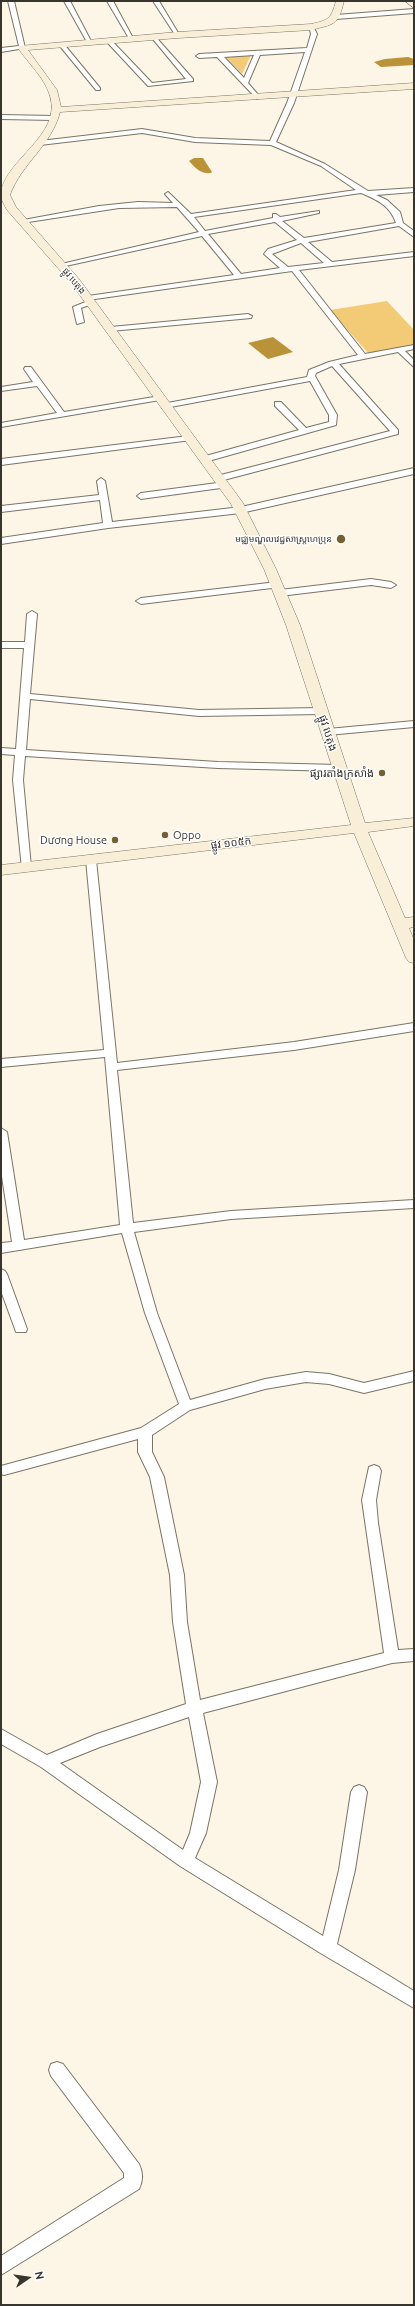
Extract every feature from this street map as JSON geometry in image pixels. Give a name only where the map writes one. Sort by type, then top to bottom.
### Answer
[{"type":"street","points":[[11,1],[22,48],[49,86],[55,98],[54,114]]},
{"type":"street","points":[[67,1],[90,42]]},
{"type":"street","points":[[110,1],[132,39]]},
{"type":"street","points":[[156,1],[178,35]]},
{"type":"street","points":[[336,17],[340,1]]},
{"type":"street","points":[[409,1],[414,4]]},
{"type":"street","points":[[1,50],[178,35],[311,27],[328,22],[336,17],[414,11]]},
{"type":"street","points":[[272,143],[294,94],[309,50],[314,34],[311,27]]},
{"type":"street","points":[[109,41],[148,84],[155,85],[192,80],[154,37]]},
{"type":"street","points":[[60,44],[98,89]]},
{"type":"street","points":[[199,56],[309,50]]},
{"type":"street","points":[[245,83],[258,52]]},
{"type":"street","points":[[219,55],[257,97]]},
{"type":"street","points":[[1,117],[414,86]]},
{"type":"street","name":"ផ្លូវ បេតុង","points":[[54,114],[40,143],[5,184],[6,202],[90,300],[188,438],[222,481],[241,510],[278,589],[321,711],[338,768],[359,828],[398,924],[414,958]]},
{"type":"street","points":[[40,143],[142,131],[195,140],[272,143],[322,165],[390,205],[396,212],[400,224],[414,235]]},
{"type":"street","points":[[189,216],[366,192],[414,190]]},
{"type":"street","points":[[168,194],[189,216],[240,277]]},
{"type":"street","points":[[22,221],[115,207],[156,204],[177,205]]},
{"type":"street","points":[[271,204],[277,220],[330,264]]},
{"type":"street","points":[[61,265],[204,234],[317,212]]},
{"type":"street","points":[[363,358],[291,269],[268,254],[280,246],[301,241],[400,224]]},
{"type":"street","points":[[80,322],[77,307],[90,300],[330,264],[410,255],[414,262]]},
{"type":"street","points":[[111,329],[248,316]]},
{"type":"street","points":[[204,459],[305,432],[334,422],[312,378],[312,372],[317,368],[414,347]]},
{"type":"street","points":[[400,350],[414,365]]},
{"type":"street","points":[[141,496],[222,481],[395,432],[334,364]]},
{"type":"street","points":[[28,369],[62,414]]},
{"type":"street","points":[[1,426],[62,414],[162,402],[312,378]]},
{"type":"street","points":[[1,389],[39,383]]},
{"type":"street","points":[[278,404],[305,432]]},
{"type":"street","points":[[1,462],[188,438]]},
{"type":"street","points":[[1,541],[108,525],[241,510],[414,471]]},
{"type":"street","points":[[101,481],[108,525]]},
{"type":"street","points":[[1,510],[104,497]]},
{"type":"street","points":[[141,601],[371,582],[391,585]]},
{"type":"street","points":[[26,867],[18,780],[32,614]]},
{"type":"street","points":[[1,645],[30,645]]},
{"type":"street","points":[[26,696],[199,713],[321,711]]},
{"type":"street","points":[[328,732],[414,724]]},
{"type":"street","points":[[1,752],[218,765],[338,768]]},
{"type":"street","name":"ផ្លូវ ១០៥ក","points":[[1,870],[414,822]]},
{"type":"street","points":[[91,860],[127,1228],[151,1313],[186,1406]]},
{"type":"street","points":[[398,924],[414,922]]},
{"type":"street","points":[[112,1067],[294,1046],[414,1027]]},
{"type":"street","points":[[1,1063],[111,1053]]},
{"type":"street","points":[[1,1132],[19,1245]]},
{"type":"street","points":[[1,1248],[127,1228],[231,1215],[414,1204]]},
{"type":"street","points":[[1,1274],[21,1329]]},
{"type":"street","points":[[4,1470],[145,1432],[186,1406],[289,1378],[306,1377],[329,1379],[364,1388],[414,1376]]},
{"type":"street","points":[[145,1432],[145,1452],[157,1477],[178,1575],[180,1622],[194,1708],[209,1782],[198,1833],[186,1861]]},
{"type":"street","points":[[374,1471],[369,1500],[392,1657]]},
{"type":"street","points":[[46,1762],[97,1741],[194,1708],[392,1657],[414,1656]]},
{"type":"street","points":[[1,1736],[46,1762],[186,1861],[414,2000]]},
{"type":"street","points":[[328,1948],[347,1870],[359,1792]]},
{"type":"street","points":[[1,2266],[133,2183],[133,2170],[56,2070]]},
{"type":"shaded area","points":[[251,55],[242,74],[225,56]]},
{"type":"shaded area","points":[[408,57],[414,59],[414,65],[381,67],[374,62],[385,59]]},
{"type":"shaded area","points":[[194,158],[203,158],[212,172],[204,173],[196,169],[189,161]]},
{"type":"shaded area","points":[[387,301],[414,330],[414,346],[368,353],[330,310]]},
{"type":"shaded area","points":[[273,337],[293,352],[268,359],[248,343]]},
{"type":"place","name":"មជ្ឈមណ្ឌលវេជ្ជសាស្ត្រហេប្រុន","points":[[341,539]]},
{"type":"place","name":"ផ្សារតាំងក្រសាំង","points":[[382,773]]},
{"type":"place","name":"Oppo","points":[[165,835]]},
{"type":"place","name":"Dương House","points":[[115,840]]}]
